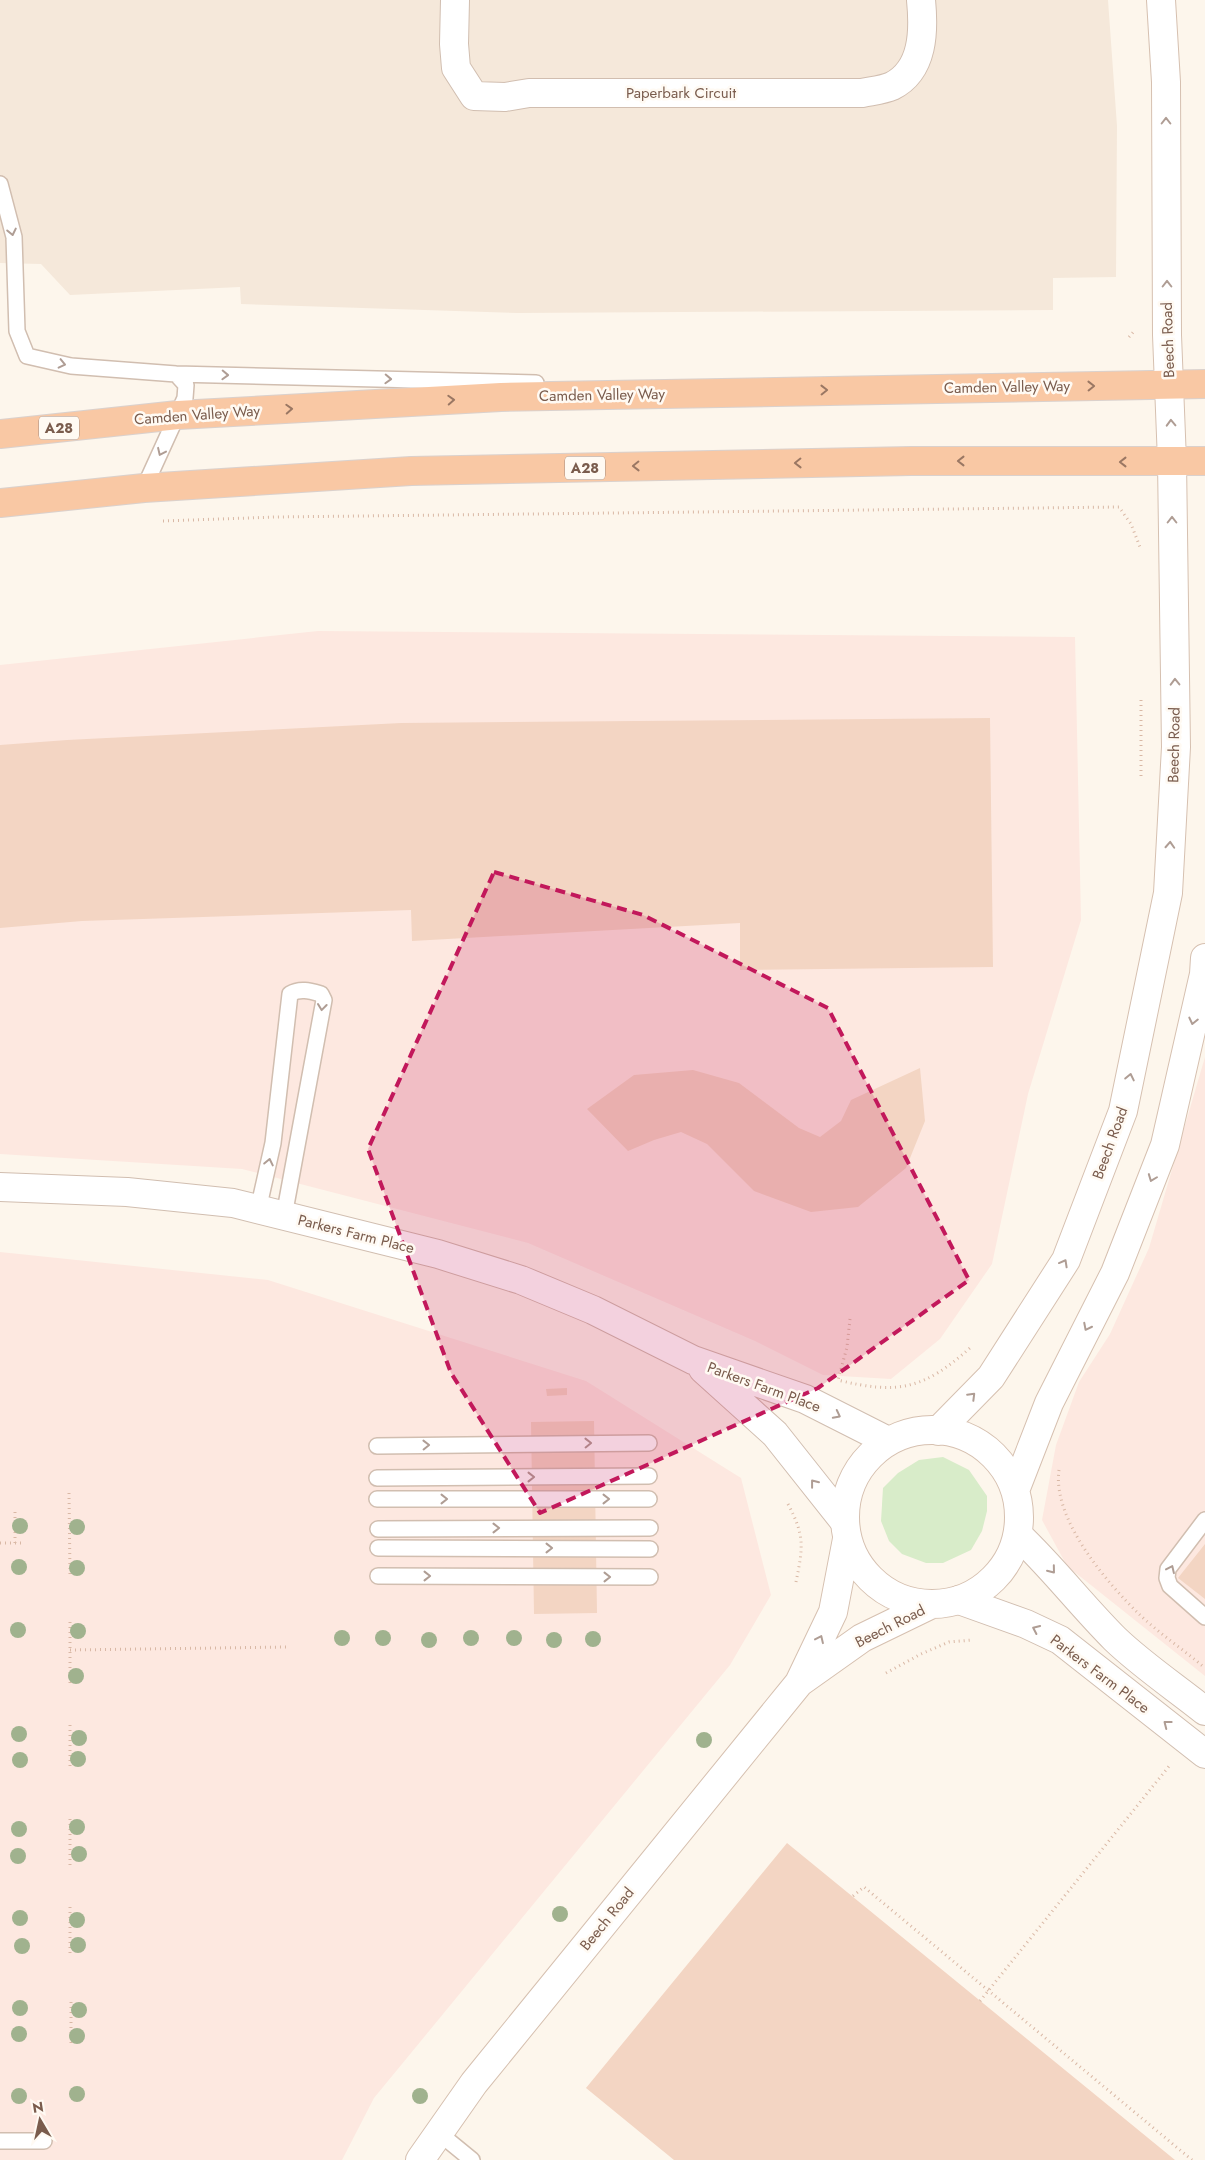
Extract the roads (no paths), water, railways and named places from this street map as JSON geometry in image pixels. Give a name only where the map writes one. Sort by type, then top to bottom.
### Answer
[{"type":"highway","name":"Camden Valley Way","points":[[0,434],[178,415],[501,397],[1205,384]]},
{"type":"highway","name":"A28","points":[[0,503],[144,488],[412,471],[911,461],[1205,460]]},
{"type":"main road","name":"Paperbark Circuit","points":[[455,0],[456,68],[474,96],[529,93],[862,93],[891,86],[908,74],[919,53],[923,24],[921,0]]},
{"type":"main road","name":"Beech Road","points":[[938,1431],[992,1377],[1066,1260],[1123,1112],[1168,894],[1176,747],[1172,461],[1167,316],[1166,82],[1161,0]]},
{"type":"main road","points":[[1016,1488],[1049,1403],[1115,1273],[1165,1145],[1204,974],[1205,958]]},
{"type":"main road","name":"Parkers Farm Place","points":[[0,1187],[127,1192],[233,1203],[438,1254],[521,1280],[593,1310],[693,1360],[805,1399],[888,1441]]},
{"type":"main road","name":"Parkers Farm Place","points":[[693,1360],[775,1434],[846,1530]]},
{"type":"main road","points":[[920,1430],[957,1431],[973,1439],[991,1452],[1006,1468],[1016,1488],[1020,1512],[1018,1535],[1007,1564],[986,1586],[959,1600],[932,1604],[913,1602],[894,1596],[878,1586],[864,1572],[854,1556],[846,1530],[847,1498],[855,1475],[869,1456],[888,1441],[920,1430]]},
{"type":"main road","name":"Beech Road","points":[[420,2160],[474,2083],[799,1683],[833,1612],[846,1530]]},
{"type":"main road","points":[[1018,1535],[1043,1559],[1077,1600],[1117,1641],[1205,1711]]},
{"type":"main road","name":"Parkers Farm Place","points":[[959,1600],[1026,1624],[1060,1640],[1205,1754]]},
{"type":"main road","name":"Beech Road","points":[[799,1683],[862,1638],[932,1604]]},
{"type":"lane","points":[[0,184],[14,237],[17,331],[27,356],[71,366],[176,374],[796,391]]},
{"type":"lane","points":[[144,488],[185,398],[186,385],[176,374]]},
{"type":"lane","points":[[297,991],[321,994],[324,1000],[271,1213],[273,1143],[290,994],[297,991]]},
{"type":"lane","points":[[377,1446],[649,1443]]},
{"type":"lane","points":[[377,1478],[649,1476]]},
{"type":"lane","points":[[377,1499],[649,1499]]},
{"type":"lane","points":[[1205,1520],[1168,1569],[1167,1578],[1170,1586],[1205,1617]]},
{"type":"lane","points":[[378,1529],[650,1528]]},
{"type":"lane","points":[[378,1548],[650,1549]]},
{"type":"lane","points":[[378,1576],[650,1577]]},
{"type":"lane","points":[[438,2133],[472,2160]]},
{"type":"lane","points":[[0,2141],[44,2140]]}]
